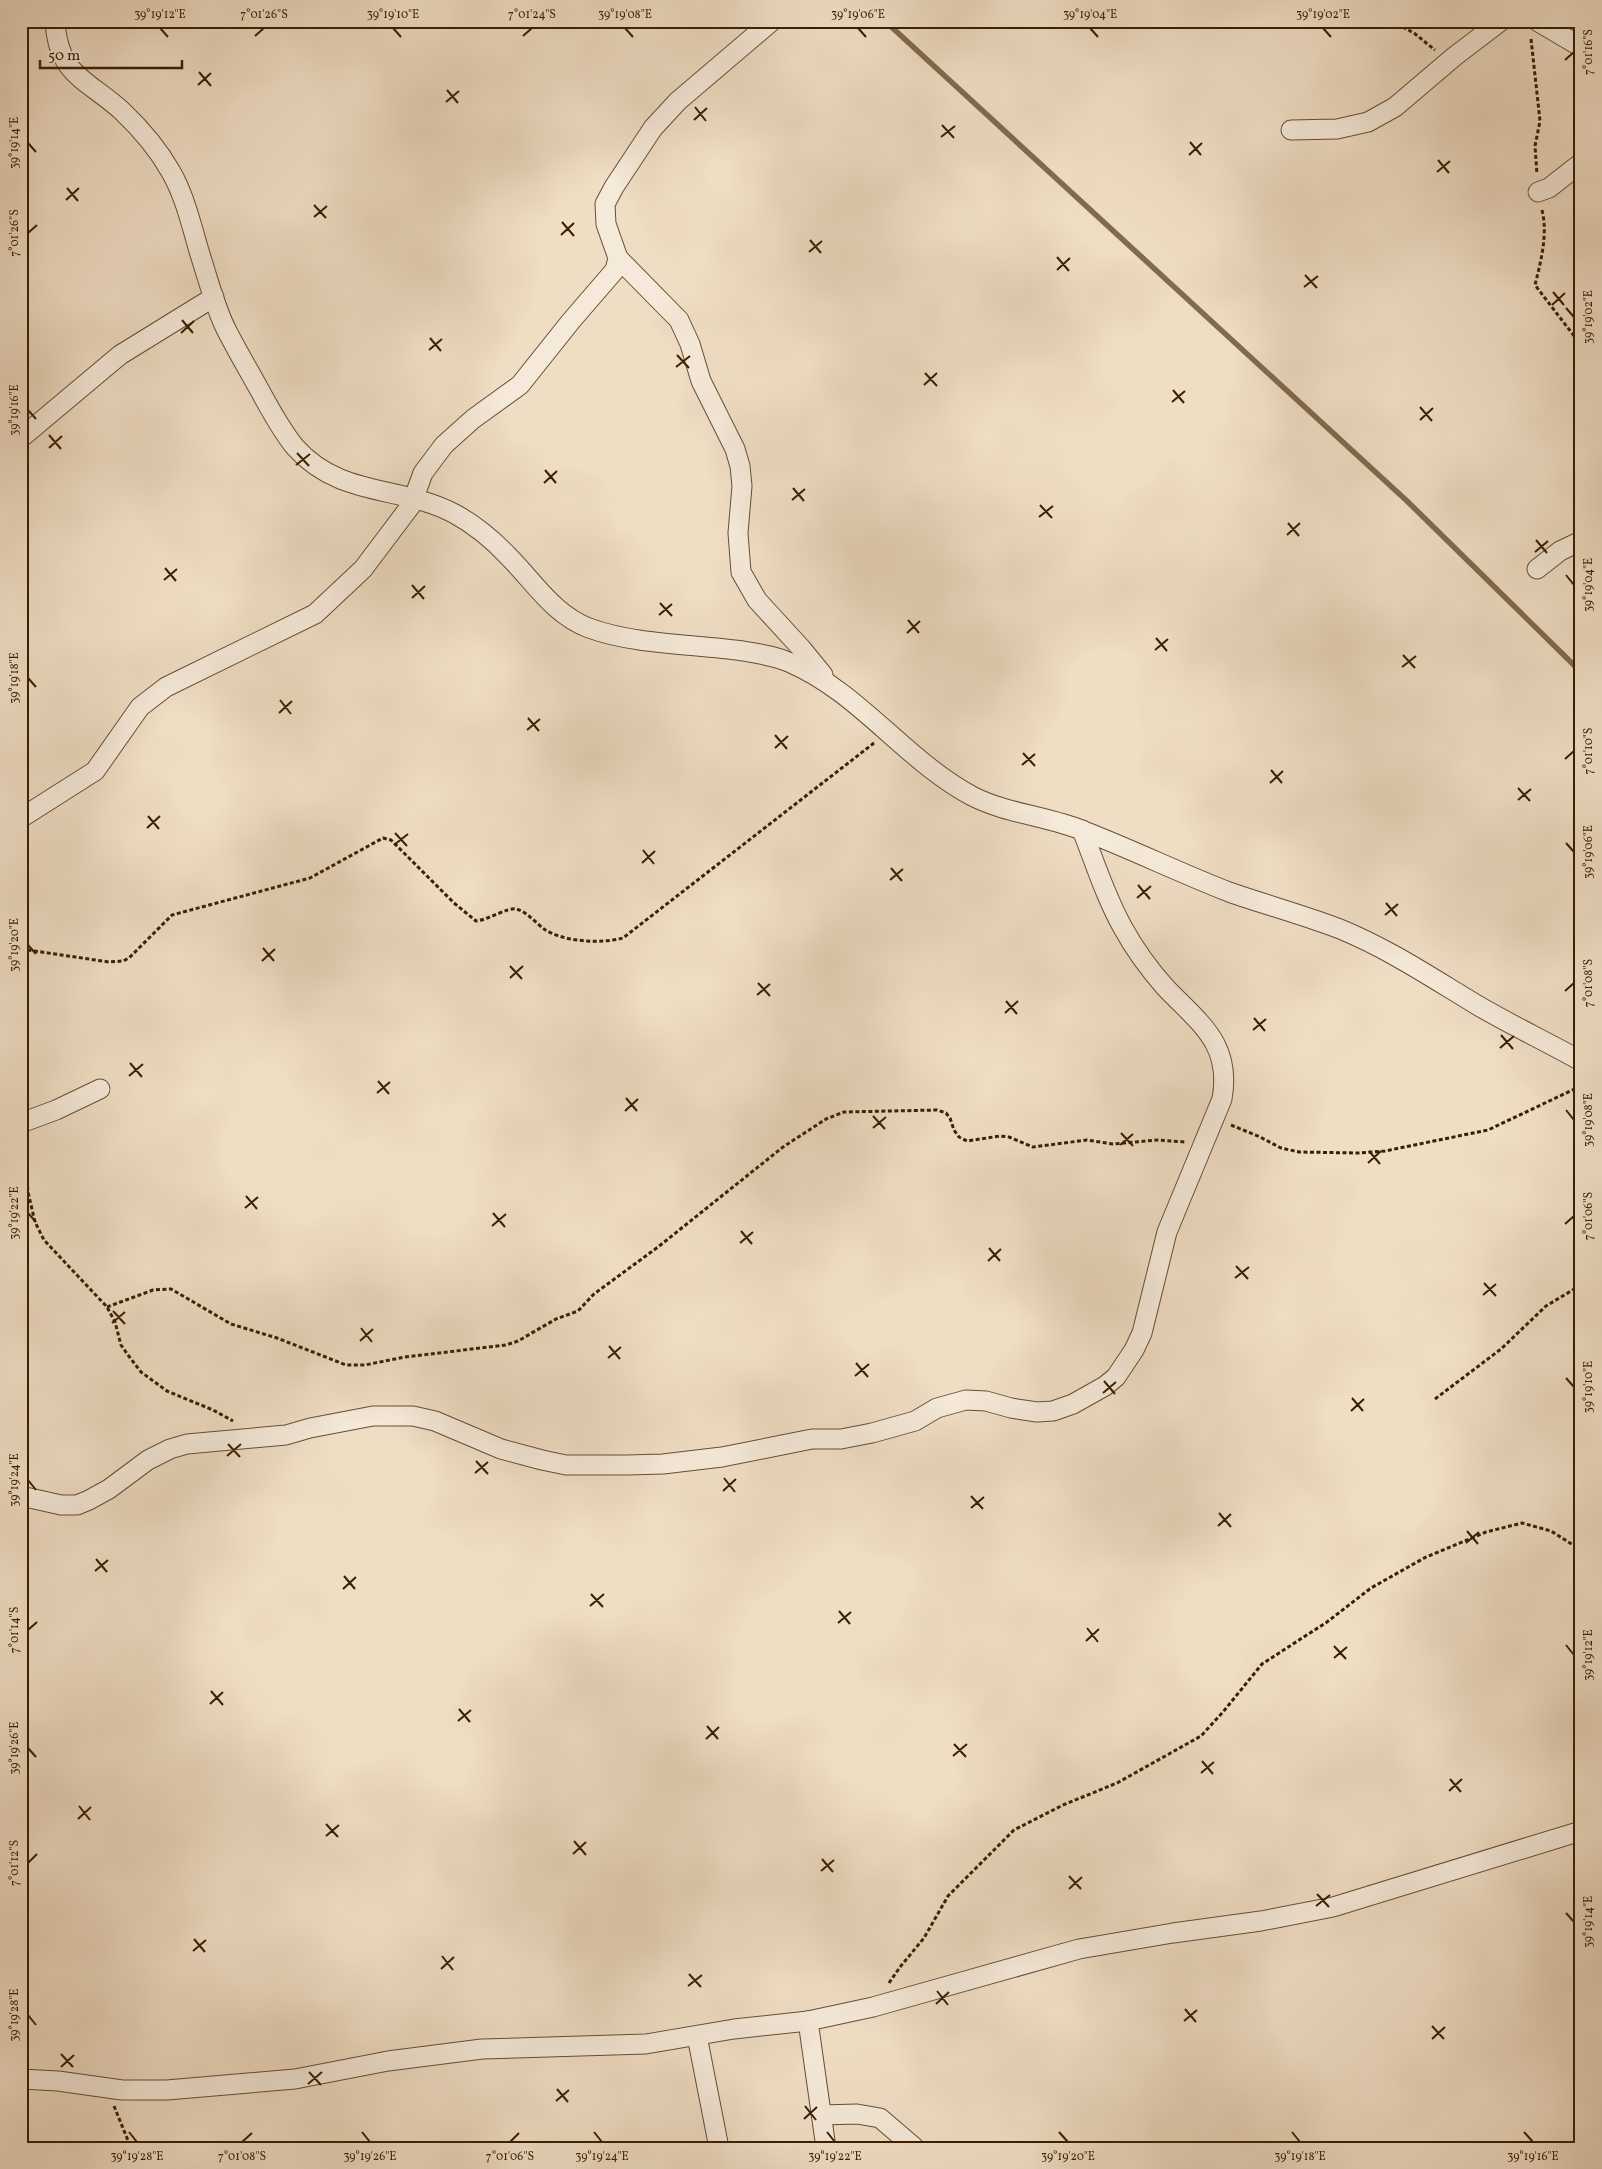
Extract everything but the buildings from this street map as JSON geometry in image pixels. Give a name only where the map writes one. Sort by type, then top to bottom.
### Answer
[{"type":"street","points":[[55,21],[58,47],[70,67],[80,79],[124,113],[149,140],[168,166],[180,189],[225,327],[279,425],[294,446],[313,465],[334,478],[355,486],[415,500],[454,514],[485,535],[505,553],[547,600],[565,615],[584,626],[603,632],[662,643],[713,647],[778,657],[828,682]]},
{"type":"street","points":[[772,21],[678,101],[653,128],[605,204],[606,224],[618,258],[679,320],[690,344],[701,381],[735,449],[742,486],[738,533],[741,572],[757,600],[801,648],[828,682],[938,774],[974,797],[996,806],[1082,830],[1232,893],[1344,930],[1391,952],[1480,1006],[1581,1062]]},
{"type":"street","points":[[1291,130],[1337,128],[1368,122],[1395,107],[1449,61],[1502,21]]},
{"type":"street","points":[[1537,21],[1581,48]]},
{"type":"street","points":[[1538,192],[1550,188],[1581,163]]},
{"type":"street","points":[[21,818],[95,770],[140,707],[166,688],[315,614],[363,569],[415,500],[419,483],[434,457],[444,445],[473,419],[520,385],[571,321],[610,277],[615,270],[618,258]]},
{"type":"street","points":[[21,438],[120,355],[214,297]]},
{"type":"street","points":[[1537,569],[1560,551],[1581,541]]},
{"type":"street","points":[[21,1496],[61,1505],[77,1505],[109,1489],[148,1460],[170,1449],[187,1444],[286,1435],[310,1428],[373,1416],[413,1416],[435,1421],[501,1449],[566,1465],[627,1466],[722,1457],[812,1439],[841,1439],[872,1434],[914,1421],[937,1408],[966,1400],[986,1401],[1011,1408],[1038,1412],[1053,1411],[1072,1404],[1105,1386],[1116,1377],[1134,1350],[1142,1333],[1167,1232],[1214,1119],[1224,1084],[1220,1051],[1202,1026],[1164,986],[1123,929],[1082,830]]},
{"type":"street","points":[[22,1129],[56,1110],[100,1090]]},
{"type":"street","points":[[21,2079],[58,2081],[122,2090],[167,2090],[286,2080],[388,2061],[482,2048],[646,2044],[734,2029],[808,2021],[873,2008],[1078,1949],[1173,1933],[1262,1922],[1333,1907],[1581,1831]]},
{"type":"street","points":[[808,2021],[826,2148]]},
{"type":"street","points":[[698,2036],[719,2148]]},
{"type":"street","points":[[822,2115],[857,2114],[880,2118],[915,2148]]},
{"type":"path","points":[[1391,21],[1414,33],[1449,61]]},
{"type":"path","points":[[21,950],[109,962],[122,961],[129,958],[172,915],[310,878],[383,838],[391,840],[454,903],[476,921],[483,921],[509,909],[516,909],[547,930],[577,940],[610,942],[623,938],[888,732]]},
{"type":"path","points":[[1214,1119],[1260,1137],[1281,1148],[1300,1152],[1358,1153],[1385,1151],[1488,1130],[1581,1086]]},
{"type":"path","points":[[107,1307],[153,1290],[172,1289],[231,1324],[277,1338],[346,1365],[365,1365],[405,1357],[506,1345],[518,1341],[556,1319],[578,1311],[594,1294],[658,1247],[782,1147],[826,1119],[844,1112],[937,1110],[946,1113],[959,1137],[967,1141],[1000,1136],[1009,1137],[1033,1147],[1087,1140],[1113,1144],[1156,1140],[1191,1142],[1206,1139]]},
{"type":"path","points":[[22,1129],[28,1192],[34,1222],[44,1240],[107,1307],[115,1322],[121,1346],[141,1372],[168,1391],[213,1410],[240,1425]]},
{"type":"path","points":[[1435,1399],[1501,1349],[1546,1306],[1581,1285]]},
{"type":"path","points":[[873,2008],[900,1967],[924,1938],[948,1896],[1014,1830],[1063,1805],[1116,1783],[1201,1736],[1262,1664],[1327,1622],[1371,1588],[1426,1557],[1486,1532],[1522,1523],[1551,1532],[1581,1550]]},
{"type":"path","points":[[105,2088],[120,2117],[131,2148]]},
{"type":"waterway","points":[[885,21],[1407,501],[1581,672]]}]
